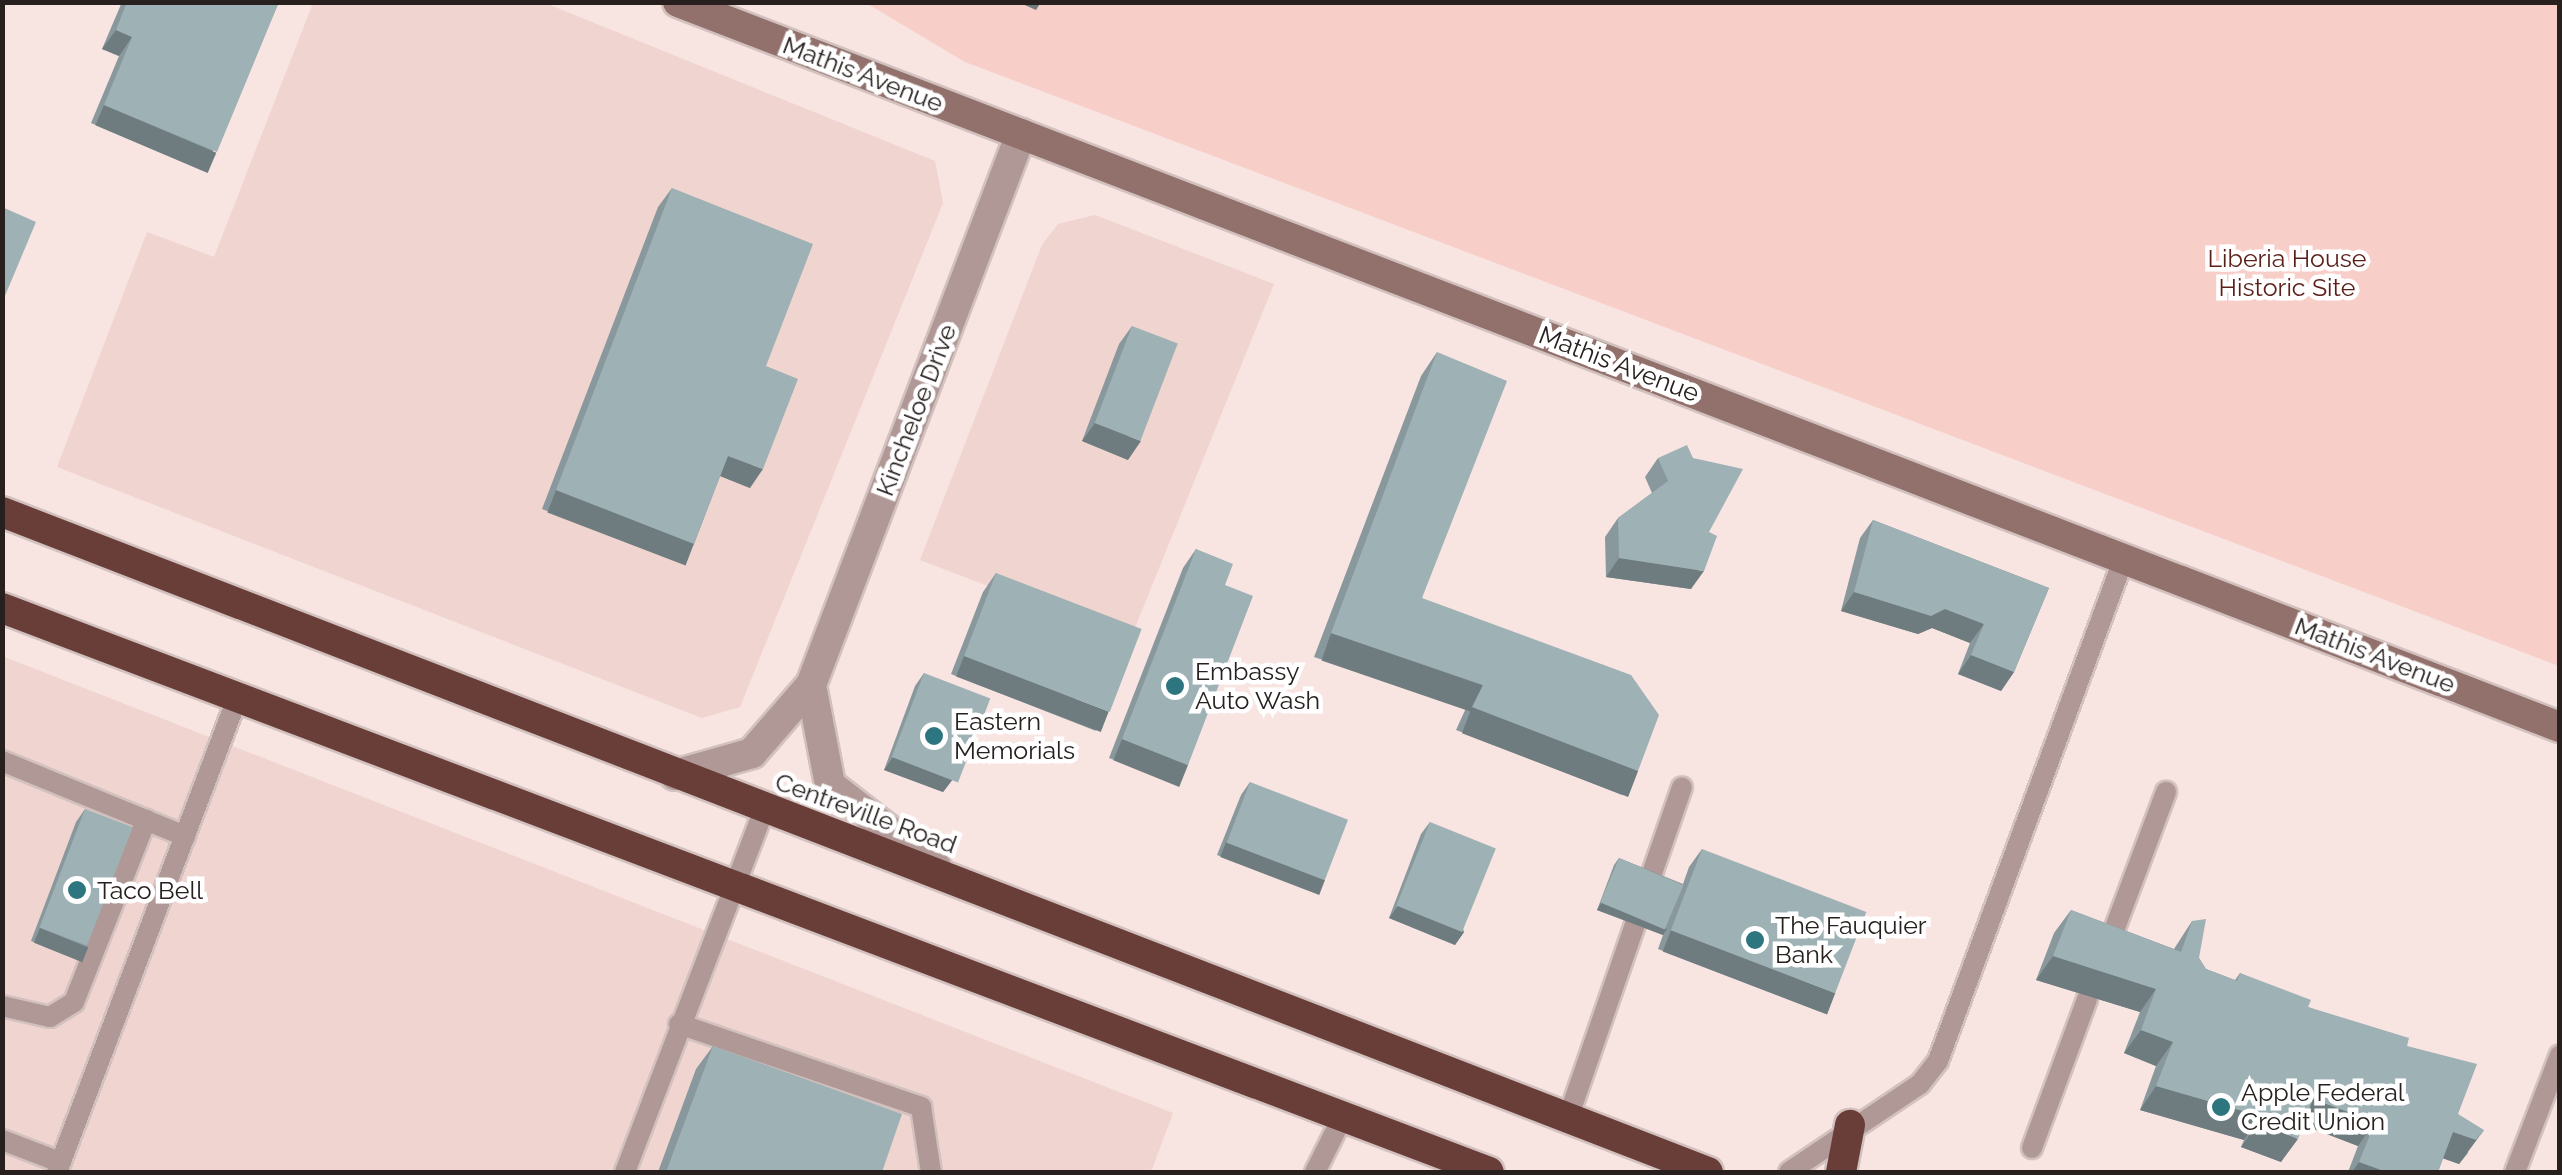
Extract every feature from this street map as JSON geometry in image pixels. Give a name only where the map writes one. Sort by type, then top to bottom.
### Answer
[{"type":"highway","name":"Centreville Road","points":[[2,512],[1708,1172]]},
{"type":"highway","points":[[2,608],[730,880],[1489,1172]]},
{"type":"highway","points":[[1841,1172],[1850,1125]]},
{"type":"street","name":"Mathis Avenue","points":[[678,2],[2560,727]]},
{"type":"street","name":"Kincheloe Drive","points":[[674,775],[752,753],[811,685],[1021,134]]},
{"type":"street","points":[[811,685],[830,785],[949,876]]},
{"type":"lane","points":[[1790,1172],[1850,1125],[1920,1084],[1938,1061],[2124,558]]},
{"type":"lane","points":[[2,1140],[58,1167],[238,696]]},
{"type":"lane","points":[[2,761],[185,836]]},
{"type":"lane","points":[[1650,880],[1682,787]]},
{"type":"lane","points":[[2105,953],[2166,792]]},
{"type":"lane","points":[[625,1172],[730,880],[765,808]]},
{"type":"lane","points":[[2,1006],[50,1017],[74,1002],[146,820]]},
{"type":"lane","points":[[1568,1118],[1635,924]]},
{"type":"lane","points":[[2032,1148],[2087,999]]},
{"type":"lane","points":[[679,1024],[922,1107],[931,1172]]},
{"type":"lane","points":[[2515,1172],[2560,1055]]},
{"type":"lane","points":[[1315,1172],[1342,1118]]},
{"type":"shaded area","points":[[313,3],[545,3],[935,161],[943,203],[740,707],[702,718],[57,467],[147,232],[214,257]]},
{"type":"shaded area","points":[[1095,215],[1274,284],[1130,640],[920,560],[1042,245],[1058,224]]},
{"type":"shaded area","points":[[2,656],[1173,1113],[1151,1172],[3,1172]]},
{"type":"green space","name":"Liberia House Historic Site","points":[[866,3],[2559,3],[2559,666],[965,62]]},
{"type":"building","points":[[127,2],[279,2],[217,152],[104,105],[132,37],[116,30]]},
{"type":"building","points":[[672,188],[813,244],[766,366],[798,379],[763,469],[728,456],[694,544],[556,490]]},
{"type":"building","points":[[2,207],[36,222],[2,303]]},
{"type":"building","points":[[1132,326],[1178,344],[1140,441],[1095,423]]},
{"type":"building","points":[[1437,352],[1507,381],[1422,598],[1631,675],[1659,715],[1638,771],[1472,707],[1483,685],[1331,633]]},
{"type":"building","points":[[1687,445],[1693,458],[1743,469],[1709,532],[1717,536],[1704,571],[1619,558],[1618,518],[1668,481],[1658,458]]},
{"type":"building","points":[[1873,520],[2049,588],[2014,672],[1971,655],[1984,624],[1945,609],[1931,616],[1854,592]]},
{"type":"building","name":"Embassy Auto Wash","points":[[1196,549],[1233,564],[1225,585],[1253,596],[1188,765],[1122,739]]},
{"type":"building","points":[[996,573],[1142,629],[1110,712],[964,656]]},
{"type":"building","name":"Eastern Memorials","points":[[924,673],[990,698],[958,782],[892,757]]},
{"type":"building","points":[[1250,782],[1348,820],[1325,880],[1227,843]]},
{"type":"building","name":"Taco Bell","points":[[85,809],[133,827],[87,946],[39,928]]},
{"type":"building","points":[[1430,822],[1496,849],[1462,932],[1396,905]]},
{"type":"building","name":"The Fauquier Bank","points":[[1702,849],[1866,912],[1835,993],[1671,930]]},
{"type":"building","points":[[1619,858],[1683,885],[1665,930],[1600,902]]},
{"type":"building","points":[[2071,910],[2181,952],[2192,921],[2206,919],[2199,958],[2206,969],[2237,981],[2240,973],[2311,1000],[2308,1007],[2409,1038],[2407,1046],[2477,1064],[2458,1114],[2484,1130],[2476,1140],[2453,1132],[2438,1172],[2387,1172],[2359,1162],[2375,1122],[2313,1099],[2298,1139],[2258,1123],[2260,1116],[2156,1086],[2173,1042],[2141,1030],[2156,989],[2053,956]]},
{"type":"building","points":[[713,1046],[902,1114],[882,1172],[666,1172]]},
{"type":"place","name":"Embassy Auto Wash","points":[[1175,686]]},
{"type":"place","name":"Eastern Memorials","points":[[934,736]]},
{"type":"place","name":"Taco Bell","points":[[77,890]]},
{"type":"place","name":"The Fauquier Bank","points":[[1755,940]]},
{"type":"place","name":"Apple Federal Credit Union","points":[[2221,1107]]}]
